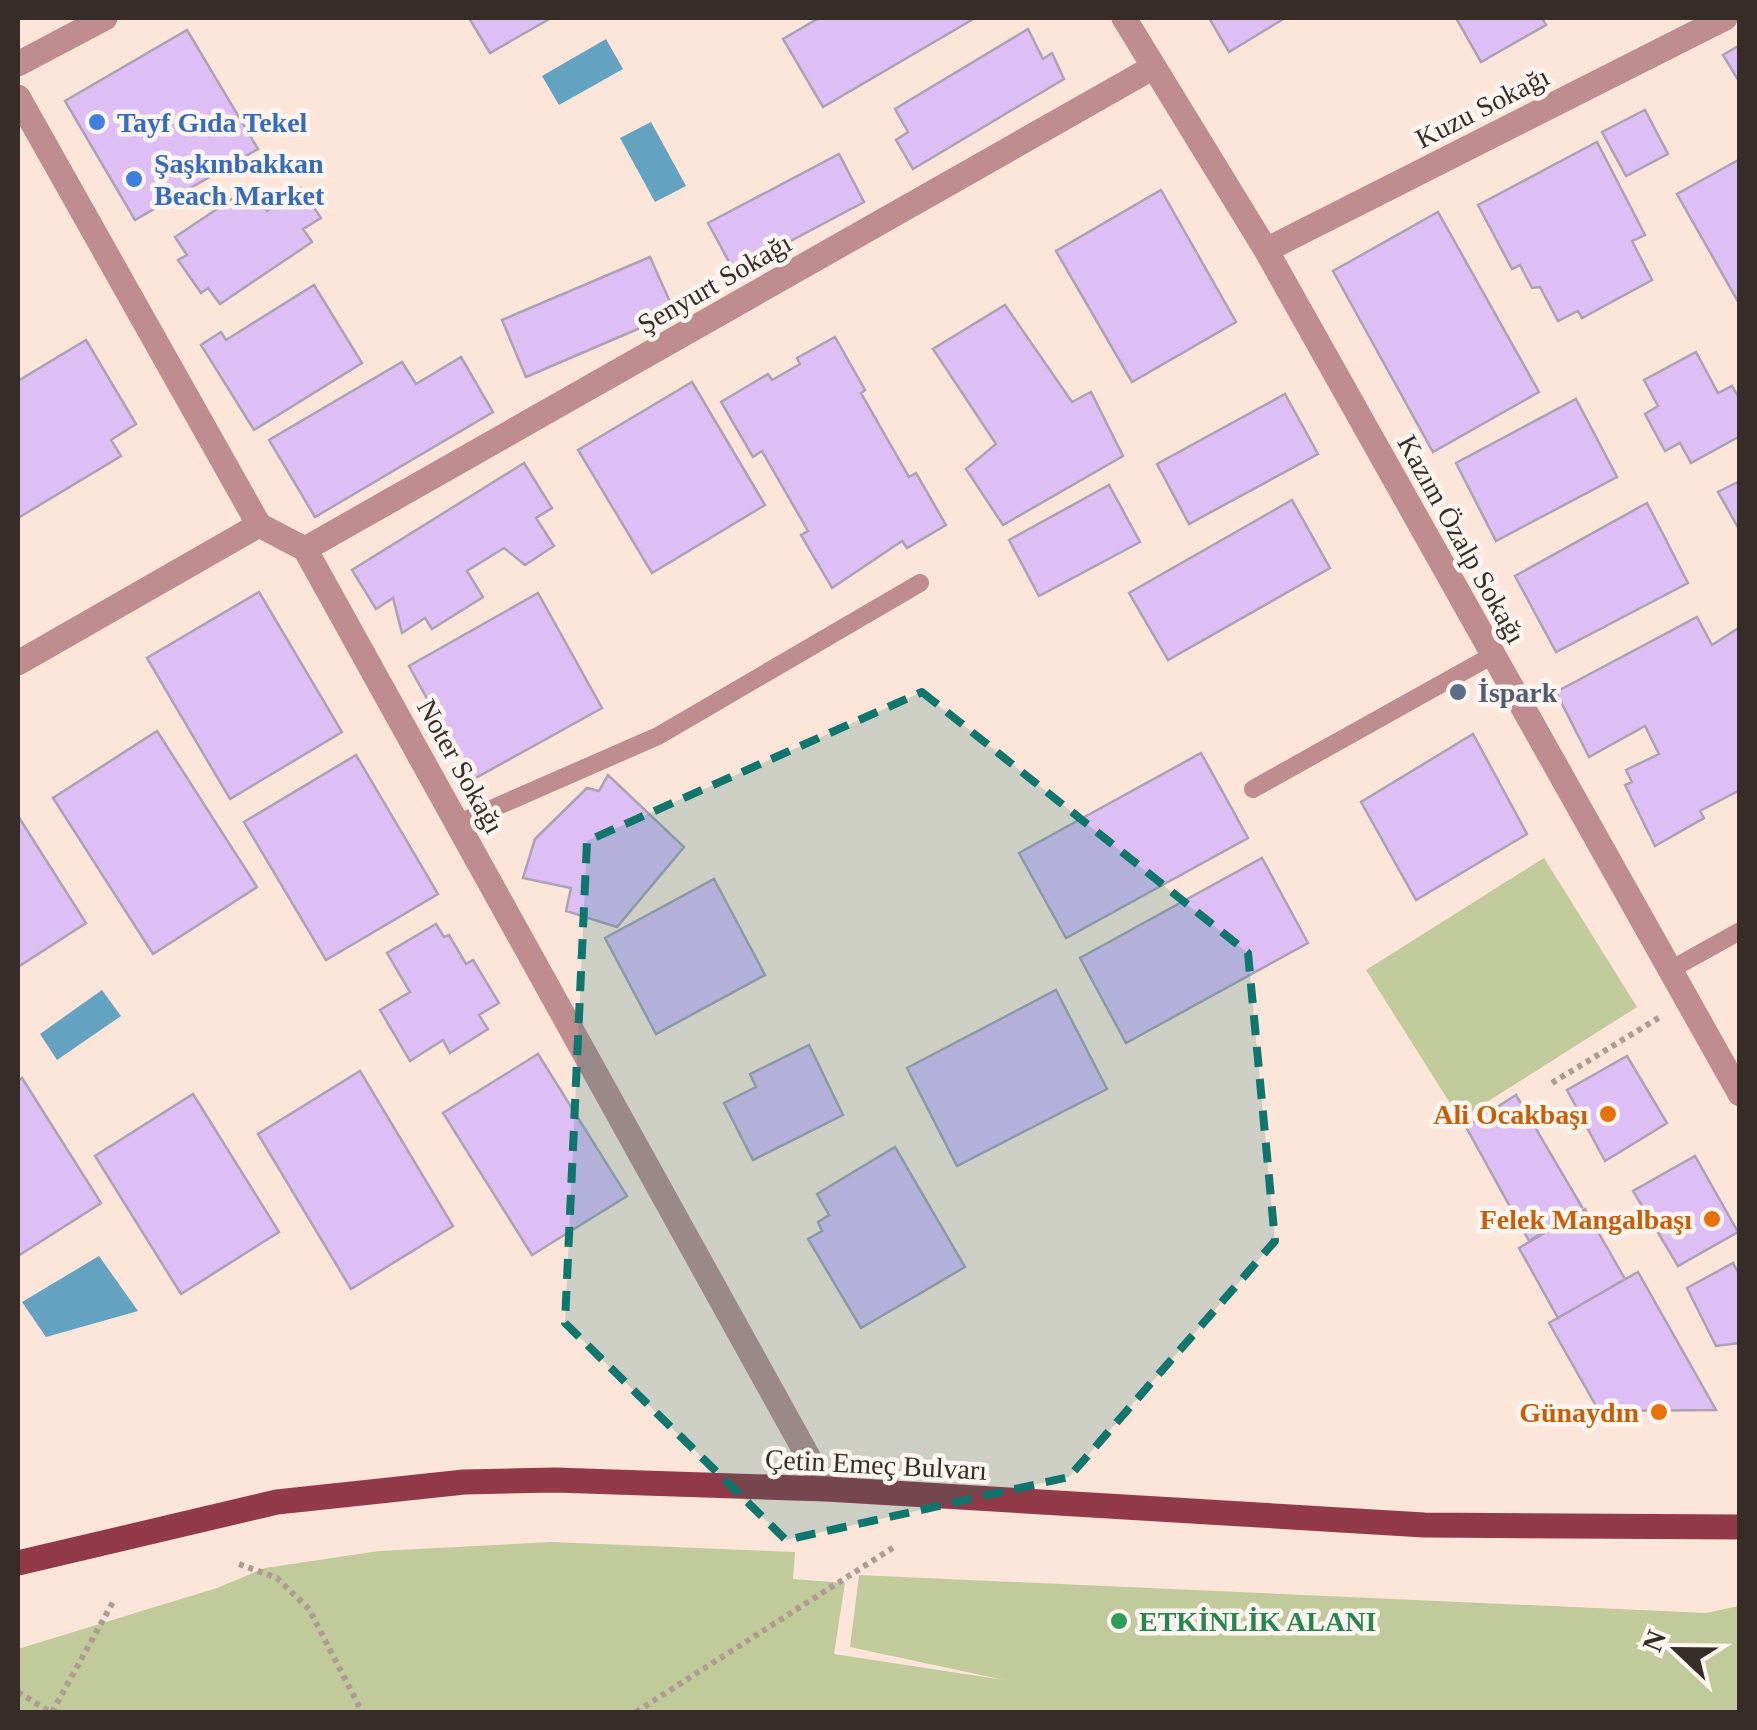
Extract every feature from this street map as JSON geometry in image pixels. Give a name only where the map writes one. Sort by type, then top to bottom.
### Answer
[{"type":"main road","name":"Çetin Emeç Bulvarı","points":[[18,1563],[277,1502],[464,1482],[555,1480],[826,1490],[1424,1526],[1740,1527]]},
{"type":"street","points":[[18,64],[105,18]]},
{"type":"street","name":"Kazım Özalp Sokağı","points":[[1124,18],[1266,250],[1740,1094]]},
{"type":"street","name":"Kuzu Sokağı","points":[[1266,250],[1725,18]]},
{"type":"street","name":"Şenyurt Sokağı","points":[[305,549],[1152,68]]},
{"type":"street","points":[[18,97],[259,526],[305,549]]},
{"type":"street","points":[[18,662],[259,526]]},
{"type":"street","name":"Noter Sokağı","points":[[305,549],[826,1490]]},
{"type":"lane","points":[[459,823],[658,736],[920,583]]},
{"type":"lane","points":[[1253,789],[1493,655]]},
{"type":"lane","points":[[1670,970],[1740,932]]},
{"type":"path","points":[[1552,1083],[1687,1001]]},
{"type":"path","points":[[636,1712],[894,1547]]},
{"type":"path","points":[[239,1564],[277,1578],[309,1609],[362,1712]]},
{"type":"path","points":[[18,1692],[51,1712],[114,1600]]},
{"type":"highlighted area","points":[[922,692],[1248,953],[1275,1241],[1069,1477],[786,1540],[565,1323],[587,841]]},
{"type":"green space","points":[[1544,858],[1637,1007],[1460,1119],[1366,970]]},
{"type":"green space","points":[[552,1542],[795,1552],[793,1579],[845,1583],[834,1654],[1004,1680],[850,1647],[859,1575],[1706,1613],[1739,1606],[1739,1712],[18,1712],[18,1649],[217,1588],[265,1568],[379,1551]]},
{"type":"water","points":[[606,39],[623,69],[559,105],[542,76]]},
{"type":"water","points":[[651,122],[686,186],[655,202],[620,138]]},
{"type":"water","points":[[102,990],[121,1016],[57,1060],[40,1034]]},
{"type":"water","points":[[99,1256],[138,1311],[46,1337],[22,1302]]},
{"type":"building","points":[[469,18],[551,18],[490,53]]},
{"type":"building","points":[[819,18],[975,18],[823,107],[783,39]]},
{"type":"building","points":[[1209,18],[1285,18],[1229,52]]},
{"type":"building","points":[[1456,18],[1542,18],[1546,25],[1481,62]]},
{"type":"building","points":[[1028,29],[1043,59],[1052,53],[1064,79],[913,169],[896,140],[908,132],[895,109]]},
{"type":"building","points":[[187,30],[258,149],[135,220],[65,101]]},
{"type":"building","points":[[1740,45],[1740,83],[1723,55]]},
{"type":"building","points":[[1645,110],[1668,154],[1626,176],[1602,132]]},
{"type":"building","points":[[1597,142],[1645,235],[1632,241],[1652,280],[1582,318],[1578,311],[1558,321],[1540,287],[1532,288],[1520,265],[1512,269],[1478,205]]},
{"type":"building","points":[[839,154],[864,202],[734,271],[708,223]]},
{"type":"building","points":[[1740,159],[1740,305],[1677,194]]},
{"type":"building","points":[[301,188],[321,218],[303,229],[312,242],[220,304],[208,288],[201,293],[178,260],[187,255],[175,237],[238,195],[245,206],[257,197],[267,211]]},
{"type":"building","points":[[1161,190],[1236,322],[1132,382],[1056,251]]},
{"type":"building","points":[[1438,212],[1539,392],[1433,452],[1333,271]]},
{"type":"building","points":[[650,257],[675,313],[526,377],[502,320]]},
{"type":"building","points":[[314,285],[362,363],[254,430],[201,345],[221,332],[226,340]]},
{"type":"building","points":[[1005,305],[1072,402],[1091,392],[1123,456],[1003,525],[966,469],[996,444],[933,349]]},
{"type":"building","points":[[835,337],[865,390],[861,393],[909,477],[916,473],[946,525],[907,548],[902,541],[832,588],[801,535],[808,531],[762,451],[753,457],[721,402],[768,374],[772,380],[800,364],[797,358]]},
{"type":"building","points":[[86,340],[136,424],[111,440],[121,456],[18,518],[18,381]]},
{"type":"building","points":[[1696,352],[1718,393],[1732,386],[1740,400],[1740,436],[1691,463],[1680,443],[1665,451],[1645,414],[1658,406],[1644,380]]},
{"type":"building","points":[[461,357],[493,412],[315,517],[269,440],[402,362],[416,384]]},
{"type":"building","points":[[692,382],[765,505],[652,573],[578,450]]},
{"type":"building","points":[[1285,394],[1318,454],[1189,524],[1157,464]]},
{"type":"building","points":[[1576,399],[1617,477],[1496,541],[1456,463]]},
{"type":"building","points":[[524,463],[552,508],[536,518],[554,546],[525,565],[504,548],[467,571],[483,597],[432,629],[425,618],[402,633],[393,598],[376,609],[352,570]]},
{"type":"building","points":[[1740,481],[1740,531],[1718,492]]},
{"type":"building","points":[[1109,485],[1140,542],[1039,596],[1009,540]]},
{"type":"building","points":[[1292,500],[1330,568],[1168,660],[1129,593]]},
{"type":"building","points":[[1647,503],[1688,583],[1556,652],[1515,576]]},
{"type":"building","points":[[259,592],[342,732],[230,799],[147,658]]},
{"type":"building","points":[[538,593],[602,708],[472,780],[409,666]]},
{"type":"building","points":[[1697,617],[1712,645],[1740,627],[1740,790],[1700,811],[1704,818],[1655,846],[1625,785],[1632,782],[1626,770],[1659,754],[1645,726],[1589,757],[1556,692]]},
{"type":"building","points":[[157,731],[257,887],[153,954],[53,798]]},
{"type":"building","points":[[1473,734],[1527,834],[1416,900],[1361,802]]},
{"type":"building","points":[[1201,753],[1248,838],[1066,938],[1019,853]]},
{"type":"building","points":[[356,755],[438,894],[326,960],[244,822]]},
{"type":"building","points":[[608,775],[684,847],[617,927],[566,911],[571,888],[523,878],[535,839],[587,788],[599,791]]},
{"type":"building","points":[[18,816],[86,923],[18,967]]},
{"type":"building","points":[[1262,858],[1308,943],[1126,1043],[1080,958]]},
{"type":"building","points":[[714,879],[765,975],[656,1034],[605,938]]},
{"type":"building","points":[[436,924],[444,937],[449,935],[466,964],[473,960],[499,1003],[479,1015],[488,1029],[450,1053],[443,1040],[410,1061],[380,1010],[410,992],[387,953]]},
{"type":"building","points":[[1056,990],[1107,1089],[957,1166],[907,1068]]},
{"type":"building","points":[[809,1045],[843,1115],[753,1160],[724,1103],[756,1087],[750,1074]]},
{"type":"building","points":[[538,1054],[627,1196],[532,1255],[443,1113]]},
{"type":"building","points":[[1627,1056],[1667,1123],[1605,1161],[1567,1090]]},
{"type":"building","points":[[360,1071],[453,1226],[351,1289],[258,1134]]},
{"type":"building","points":[[22,1078],[101,1203],[18,1256],[18,1081]]},
{"type":"building","points":[[193,1094],[279,1232],[181,1294],[95,1156]]},
{"type":"building","points":[[1516,1095],[1582,1207],[1529,1241],[1466,1127]]},
{"type":"building","points":[[895,1147],[965,1267],[861,1328],[808,1239],[822,1231],[818,1222],[829,1215],[817,1194]]},
{"type":"building","points":[[1695,1156],[1738,1232],[1678,1266],[1633,1191]]},
{"type":"building","points":[[1585,1209],[1625,1279],[1558,1318],[1519,1248]]},
{"type":"building","points":[[1733,1263],[1740,1276],[1740,1343],[1716,1346],[1687,1288]]},
{"type":"building","points":[[1638,1272],[1716,1410],[1599,1411],[1549,1323]]},
{"type":"place","name":"Tayf Gıda Tekel","points":[[97,122]]},
{"type":"place","name":"Şaşkınbakkan Beach Market","points":[[134,179]]},
{"type":"place","name":"İspark","points":[[1458,692]]},
{"type":"place","name":"Ali Ocakbaşı","points":[[1608,1114]]},
{"type":"place","name":"Felek Mangalbaşı","points":[[1712,1219]]},
{"type":"place","name":"Günaydın","points":[[1659,1412]]},
{"type":"place","name":"ETKİNLİK ALANI","points":[[1119,1621]]}]
